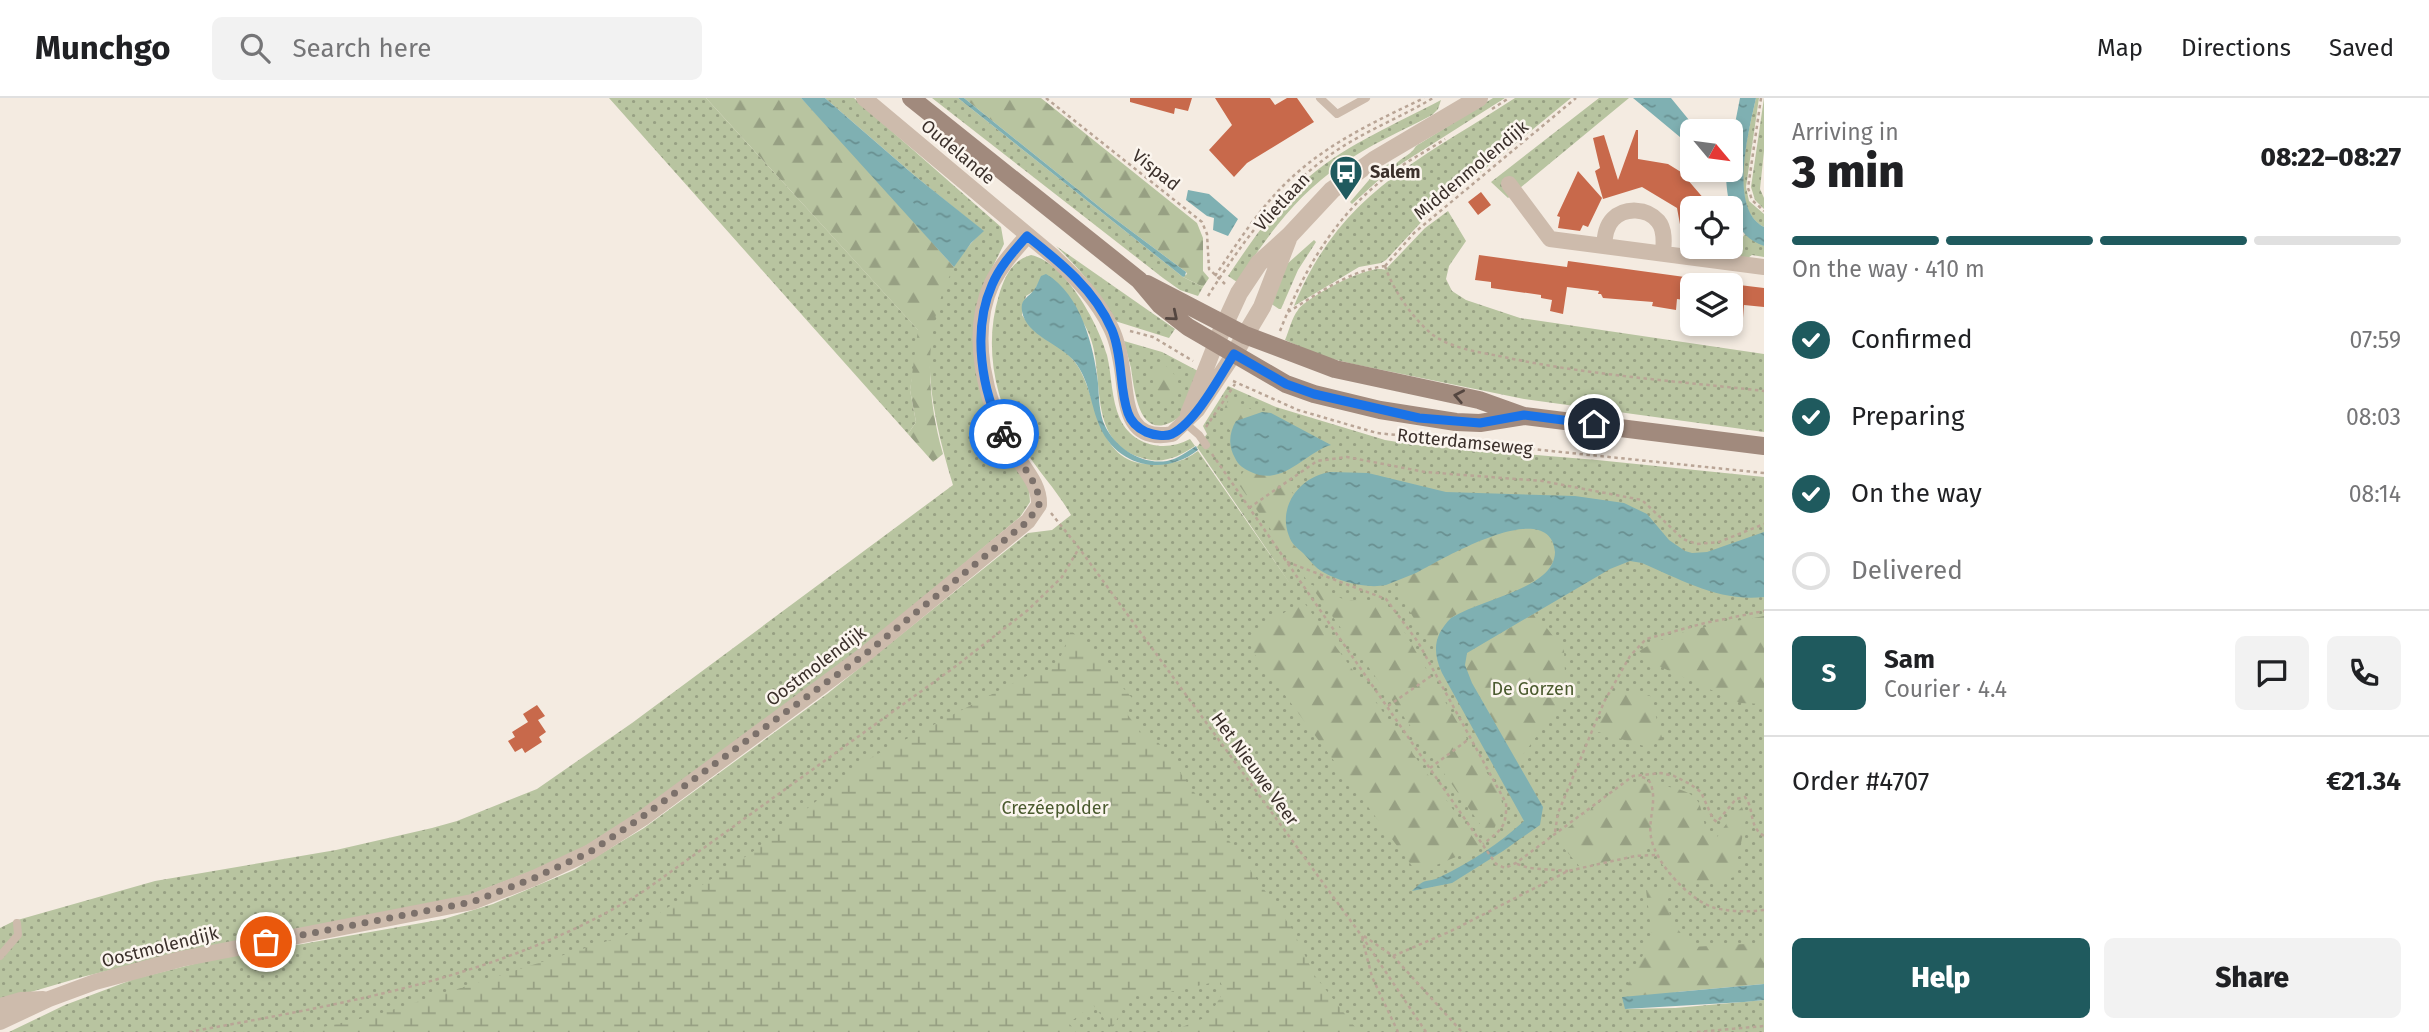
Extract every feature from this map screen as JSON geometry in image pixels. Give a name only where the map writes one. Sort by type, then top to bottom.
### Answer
[{"type":"main road","name":"Rotterdamseweg","points":[[911,98],[1139,280],[1245,335],[1335,369],[1479,400],[1524,415],[1764,446]]},
{"type":"main road","name":"Rotterdamseweg","points":[[1139,280],[1160,305],[1180,322],[1286,384],[1314,394],[1380,410],[1456,422],[1480,423],[1524,415]]},
{"type":"street","name":"Oudelande","points":[[864,98],[1027,236]]},
{"type":"street","name":"Vlietlaan","points":[[1216,343],[1247,280],[1259,263],[1290,235],[1332,190],[1458,103],[1479,98]]},
{"type":"street","points":[[1508,184],[1550,239],[1764,267]]},
{"type":"street","points":[[1604,245],[1612,220],[1623,213],[1636,210],[1649,214],[1659,222],[1664,238],[1663,253]]},
{"type":"street","name":"Vlietlaan","points":[[1234,354],[1262,307],[1290,235]]},
{"type":"street","points":[[1027,236],[1075,277],[1092,297],[1113,331],[1128,415],[1135,425],[1145,431],[1172,434],[1185,423],[1213,388],[1234,354]]},
{"type":"street","name":"Oostmolendijk","points":[[0,1022],[48,999],[95,982],[181,959],[472,902],[534,878],[590,852],[642,817],[864,655],[1028,521],[1039,505],[1037,488],[998,423],[984,372],[981,343],[984,312],[991,285],[1004,263],[1027,236]]},
{"type":"street","points":[[1185,423],[1216,343]]},
{"type":"street","name":"Oostmolendijk","points":[[0,1006],[21,1000],[48,999]]},
{"type":"lane","points":[[1320,98],[1337,114],[1366,98]]},
{"type":"lane","points":[[1185,423],[1206,445]]},
{"type":"lane","points":[[0,956],[18,935],[17,923]]},
{"type":"path","name":"Vispad","points":[[1046,98],[1202,222],[1207,234],[1206,259],[1214,276]]},
{"type":"path","points":[[1214,276],[1264,208],[1284,185],[1311,162],[1360,129],[1424,98]]},
{"type":"path","name":"Vlietlaan","points":[[1214,276],[1218,280],[1257,226],[1295,183],[1330,154],[1433,98]]},
{"type":"path","name":"Middenmolendijk","points":[[1385,266],[1415,233],[1576,98]]},
{"type":"path","points":[[1761,98],[1748,188],[1752,200],[1764,211]]},
{"type":"path","points":[[1284,321],[1301,280],[1326,239],[1349,211],[1389,174]]},
{"type":"path","points":[[1288,312],[1352,274],[1367,268],[1385,266],[1390,282],[1417,318],[1434,335],[1474,351],[1525,362],[1618,375],[1764,391]]},
{"type":"path","points":[[1113,331],[1129,331],[1153,337],[1174,350]]},
{"type":"path","name":"Rotterdamseweg","points":[[1199,435],[1210,424],[1236,383],[1308,413],[1377,433],[1764,473]]},
{"type":"path","points":[[1206,445],[1496,864],[1505,868],[1516,863],[1633,776],[1661,773],[1674,776],[1701,792],[1713,819],[1717,822],[1736,799],[1745,797],[1750,805],[1753,825],[1764,836]]},
{"type":"path","points":[[1249,508],[1317,461],[1347,457],[1425,472],[1542,481],[1642,500],[1683,539],[1697,544],[1718,542],[1764,524]]},
{"type":"path","name":"Het Nieuwe Veer","points":[[1061,522],[1361,934],[1426,1032]]},
{"type":"path","points":[[189,1032],[318,1008],[415,986],[536,947],[603,917],[666,875],[952,669],[1006,627],[1062,577],[1079,548]]},
{"type":"path","points":[[1287,562],[1386,599],[1418,642],[1506,803],[1507,819],[1502,829],[1484,846]]},
{"type":"path","points":[[1555,832],[1558,813],[1604,702],[1630,656],[1646,639],[1764,611]]},
{"type":"path","points":[[1387,707],[1434,674]]},
{"type":"path","points":[[1430,768],[1469,739]]},
{"type":"path","points":[[1639,776],[1647,779],[1652,787],[1650,824],[1656,855],[1687,890],[1712,907],[1737,912],[1764,910]]},
{"type":"path","points":[[1393,956],[1449,932],[1568,871],[1634,856],[1656,855]]},
{"type":"path","points":[[1516,863],[1529,868],[1568,871]]},
{"type":"path","points":[[1361,934],[1393,956],[1462,1032]]},
{"type":"path","points":[[1361,934],[1372,977],[1398,1032]]},
{"type":"path","points":[[1697,1032],[1764,1026]]},
{"type":"green space","points":[[609,98],[706,98],[920,332],[910,390],[916,422],[908,434]]},
{"type":"green space","points":[[706,98],[801,98],[954,267],[944,289],[932,335],[930,382],[943,454],[933,462],[908,434],[916,422],[910,390],[918,330]]},
{"type":"green space","points":[[825,98],[854,98],[1001,227],[1004,244],[992,268],[975,335],[1029,488],[1030,502],[1020,517],[860,650],[649,806],[568,857],[459,899],[193,950],[82,977],[0,1001],[0,928],[14,921],[155,881],[336,850],[432,828],[457,821],[537,789],[632,723],[953,485],[943,451],[931,384],[933,319],[943,288],[959,259],[983,231]]},
{"type":"green space","points":[[932,98],[958,98],[1183,277],[1203,287],[1198,296],[1180,290],[1163,278]]},
{"type":"green space","points":[[964,98],[1041,98],[1197,223],[1203,238],[1203,271],[1209,278],[1203,287],[1183,277],[1186,272],[1107,213]]},
{"type":"green space","points":[[1493,98],[1505,98],[1393,169],[1397,162],[1416,146]]},
{"type":"green space","points":[[1515,98],[1571,98],[1426,217],[1386,260],[1359,267],[1294,306],[1313,267],[1334,234],[1359,207],[1415,161]]},
{"type":"green space","points":[[1599,98],[1629,98],[1508,198],[1491,182]]},
{"type":"green space","points":[[1756,98],[1759,98],[1746,187],[1749,201],[1764,214],[1764,227],[1753,218],[1746,204],[1743,187],[1746,148]]},
{"type":"green space","points":[[1764,98],[1764,151],[1760,189],[1764,198],[1764,209],[1755,200],[1751,187]]},
{"type":"green space","points":[[1441,100],[1432,115],[1363,151],[1325,177],[1283,218],[1237,282],[1228,276],[1275,210],[1310,176],[1357,144]]},
{"type":"green space","points":[[1390,163],[1382,177],[1352,204],[1350,202],[1375,173]]},
{"type":"green space","points":[[1448,211],[1466,241],[1449,266],[1446,279],[1452,291],[1466,300],[1520,318],[1764,354],[1764,432],[1524,399],[1353,364],[1321,356],[1285,340],[1294,316],[1304,304],[1354,276],[1367,271],[1385,270],[1425,228]]},
{"type":"green space","points":[[1745,234],[1764,246],[1764,257],[1752,255],[1745,260],[1740,259],[1743,259]]},
{"type":"green space","points":[[1314,240],[1316,242],[1298,270],[1279,309],[1270,303],[1287,264]]},
{"type":"green space","points":[[1056,246],[1175,329],[1169,338],[1115,321],[1088,281]]},
{"type":"green space","points":[[1031,255],[1056,269],[1068,281],[1088,311],[1103,342],[1115,404],[1126,428],[1141,441],[1150,444],[1170,446],[1190,439],[1195,446],[1175,457],[1154,460],[1139,457],[1122,448],[1111,436],[1100,404],[1094,350],[1089,334],[1074,310],[1042,276],[1034,291],[1026,296],[1022,315],[1074,361],[1108,441],[1119,453],[1133,461],[1153,464],[1177,462],[1198,451],[1291,585],[1197,447],[1207,434],[1203,426],[1228,386],[1276,407],[1385,440],[1764,477],[1764,963],[1625,1009],[1675,1008],[1764,1000],[1764,1032],[9,1032],[65,1005],[134,979],[206,961],[444,919],[493,904],[574,870],[644,828],[827,694],[1028,533],[1052,530],[1071,515],[1014,432],[999,394],[992,355],[994,315],[1003,282],[1014,265]]},
{"type":"green space","points":[[1124,341],[1162,352],[1198,371],[1181,416],[1167,424],[1156,425],[1148,422],[1138,403]]},
{"type":"green space","points":[[1165,365],[1177,380],[1177,398],[1170,401],[1164,400],[1153,380],[1153,366]]},
{"type":"green space","points":[[1229,400],[1258,413],[1232,427],[1231,431],[1223,417]]},
{"type":"green space","points":[[1245,469],[1262,474],[1278,474],[1294,495],[1290,503],[1294,545],[1318,569],[1310,584],[1343,599],[1380,604],[1391,609],[1501,797],[1503,809],[1490,838],[1237,482]]},
{"type":"green space","points":[[1520,529],[1543,532],[1549,538],[1555,553],[1550,566],[1538,578],[1522,587],[1454,616],[1448,620],[1437,637],[1426,639],[1399,593],[1400,579],[1489,537]]},
{"type":"green space","points":[[1303,601],[1480,847],[1422,871],[1415,870],[1253,652],[1250,641],[1274,619]]},
{"type":"green space","name":"De Gorzen","points":[[1535,613],[1564,650],[1566,696],[1517,763],[1470,680],[1465,661],[1467,653]]},
{"type":"green space","points":[[1764,616],[1764,704],[1740,703],[1654,664],[1639,651],[1683,632]]},
{"type":"green space","name":"Crezéepolder","points":[[1071,630],[1133,699],[1127,714],[1143,735],[1156,739],[1291,927],[1315,976],[1359,1032],[1170,1032],[1209,1016],[1224,991],[1220,981],[1160,994],[1131,992],[1112,1029],[1093,1005],[1069,1023],[1076,1032],[300,1032],[373,1016],[626,935],[751,853],[872,757],[1038,670],[1051,670],[1059,661]]},
{"type":"green space","points":[[1623,691],[1650,696],[1663,741],[1647,747],[1595,731],[1608,701]]},
{"type":"green space","points":[[1627,781],[1667,786],[1694,797],[1699,803],[1708,835],[1717,837],[1742,807],[1746,819],[1734,877],[1714,883],[1678,883],[1659,861],[1650,842],[1640,855],[1580,867],[1555,838]]},
{"type":"green space","points":[[1646,890],[1665,891],[1671,920],[1691,947],[1764,943],[1764,984],[1622,997],[1652,937]]},
{"type":"water","points":[[801,98],[825,98],[984,231],[971,243],[954,267]]},
{"type":"water","points":[[958,98],[964,98],[1107,213],[1186,272],[1185,276],[1183,277]]},
{"type":"water","points":[[1633,98],[1671,98],[1688,119],[1680,119],[1680,137]]},
{"type":"water","points":[[1740,98],[1756,98],[1746,148],[1744,187],[1753,218],[1764,227],[1764,246],[1743,232],[1743,196],[1728,196],[1727,182],[1743,182],[1743,119],[1736,119]]},
{"type":"water","points":[[1188,190],[1209,194],[1238,219],[1228,236],[1213,230],[1214,218],[1207,216],[1186,200]]},
{"type":"water","points":[[1046,274],[1068,294],[1084,322],[1096,369],[1102,416],[1105,426],[1116,441],[1130,453],[1157,462],[1174,459],[1196,446],[1198,450],[1184,459],[1155,465],[1127,458],[1115,449],[1098,422],[1080,369],[1069,356],[1037,333],[1025,320],[1023,301],[1034,290],[1041,276]]},
{"type":"water","points":[[1262,412],[1271,413],[1331,445],[1283,472],[1263,475],[1248,471],[1240,465],[1233,453],[1230,444],[1232,430],[1236,421]]},
{"type":"water","points":[[1330,472],[1368,473],[1446,492],[1575,496],[1624,503],[1647,514],[1669,540],[1692,553],[1707,552],[1764,532],[1764,597],[1747,598],[1716,593],[1642,563],[1630,561],[1610,569],[1467,653],[1465,665],[1472,683],[1543,807],[1540,825],[1452,883],[1412,891],[1424,882],[1440,877],[1474,858],[1524,821],[1442,673],[1436,644],[1445,624],[1451,618],[1534,582],[1550,567],[1555,552],[1549,536],[1534,529],[1515,530],[1492,536],[1386,585],[1362,585],[1337,579],[1317,568],[1294,545],[1286,525],[1286,514],[1294,494],[1310,479]]},
{"type":"water","points":[[1764,984],[1764,1000],[1744,1002],[1625,1009],[1622,997]]},
{"type":"building","points":[[1130,98],[1192,98],[1188,111],[1175,108],[1174,114],[1130,102]]},
{"type":"building","points":[[1215,98],[1270,98],[1275,105],[1287,98],[1297,98],[1314,122],[1247,163],[1234,177],[1209,150],[1232,125]]},
{"type":"building","points":[[1638,130],[1638,159],[1668,164],[1680,171],[1680,182],[1690,182],[1702,196],[1680,196],[1680,224],[1677,208],[1642,187],[1603,199],[1595,171],[1600,168],[1593,138],[1604,135],[1618,180]]},
{"type":"building","points":[[1578,171],[1602,198],[1588,227],[1583,225],[1580,231],[1558,228],[1560,217],[1557,216]]},
{"type":"building","points":[[1481,192],[1491,205],[1478,215],[1468,202]]},
{"type":"building","points":[[1479,255],[1567,267],[1568,261],[1680,276],[1680,299],[1677,299],[1676,310],[1652,306],[1653,302],[1603,298],[1598,294],[1599,291],[1567,287],[1563,314],[1550,311],[1552,300],[1541,298],[1541,295],[1491,288],[1491,282],[1475,280]]},
{"type":"building","points":[[1743,285],[1764,288],[1764,307],[1744,305],[1743,318]]},
{"type":"building","points":[[537,705],[545,716],[538,720],[546,732],[539,737],[542,742],[525,753],[522,748],[515,752],[508,741],[515,737],[512,732],[528,722],[523,714]]},
{"type":"way so far","points":[[266,942],[472,902],[590,852],[642,817],[864,655],[1028,521],[1039,505],[1037,488],[1004,434]]},
{"type":"place","name":"Salem","points":[[1346,202]]},
{"type":"route","points":[[1004,434],[989,396],[984,372],[981,343],[984,312],[991,285],[1004,263],[1027,236],[1075,277],[1105,316],[1113,331],[1119,354],[1128,415],[1135,425],[1153,434],[1172,434],[1185,423],[1198,410],[1234,354],[1286,384],[1314,394],[1419,418],[1480,423],[1524,415],[1594,424]]}]
